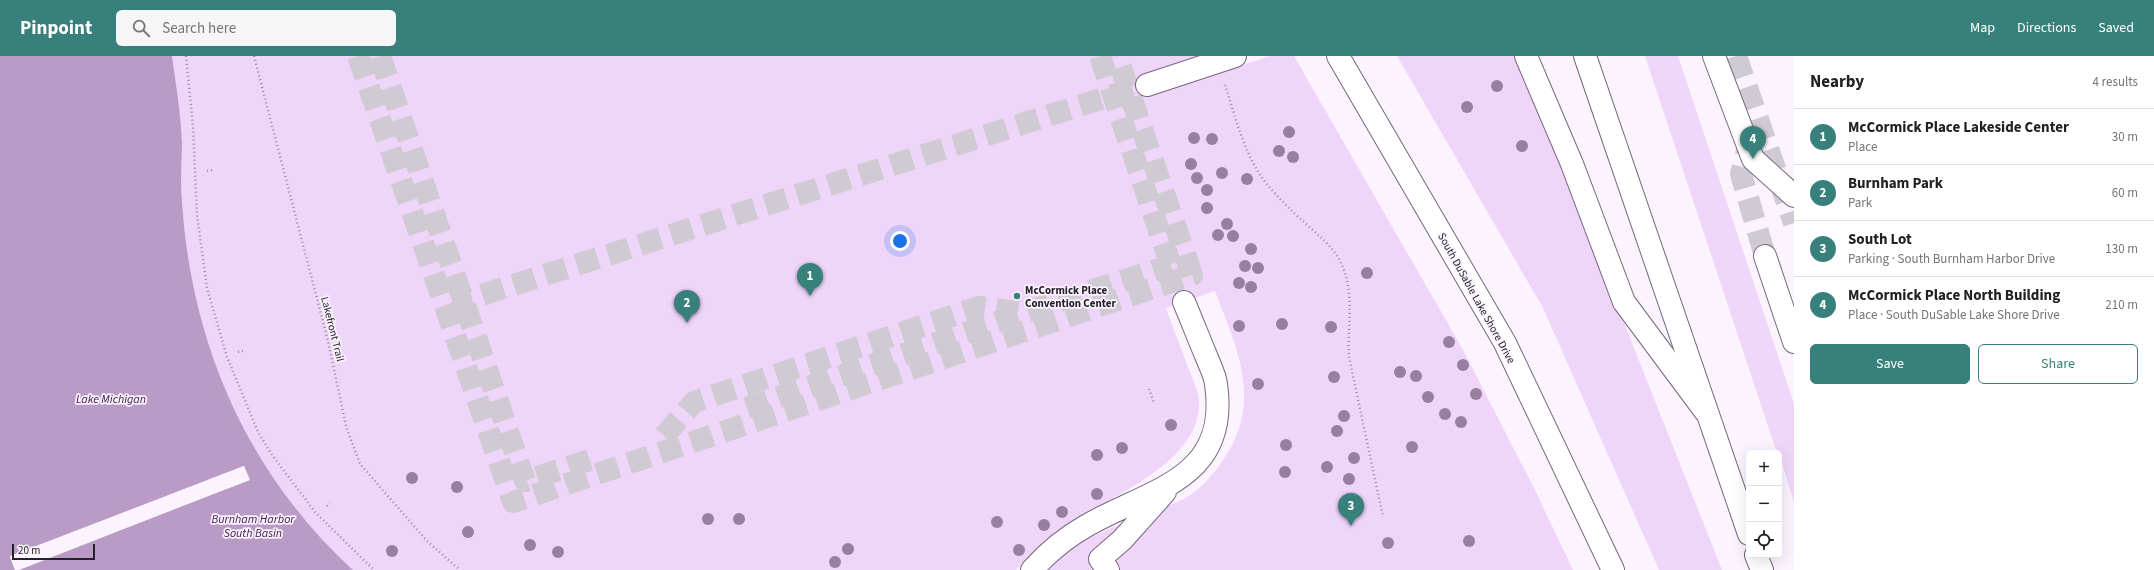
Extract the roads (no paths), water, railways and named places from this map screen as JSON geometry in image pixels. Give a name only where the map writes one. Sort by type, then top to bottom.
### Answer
[{"type":"main road","points":[[1526,56],[1572,164],[1624,302],[1708,415]]},
{"type":"main road","points":[[1585,56],[1746,525]]},
{"type":"main road","points":[[1714,56],[1753,158],[1794,196]]},
{"type":"main road","points":[[1147,85],[1226,59]]},
{"type":"main road","name":"South DuSable Lake Shore Drive","points":[[1343,65],[1505,344],[1613,570]]},
{"type":"main road","points":[[1765,256],[1794,342]]},
{"type":"main road","points":[[1108,570],[1100,559],[1122,540],[1175,481],[1199,460],[1212,441],[1219,415],[1216,382],[1184,302]]},
{"type":"main road","points":[[1032,570],[1059,542],[1081,528],[1175,481]]},
{"type":"main road","points":[[1757,558],[1762,570]]},
{"type":"water","name":"Lake Michigan","points":[[0,56],[172,56],[182,143],[181,194],[188,254],[198,305],[212,355],[231,402],[255,448],[283,491],[316,532],[353,570],[19,570],[249,480],[244,466],[10,557],[15,570],[0,570]]},
{"type":"tunnel","points":[[358,56],[513,502],[1192,275],[1117,56]]},
{"type":"tunnel","points":[[380,56],[525,481],[593,459]]},
{"type":"tunnel","points":[[1100,56],[1175,278]]},
{"type":"tunnel","points":[[1736,56],[1794,223]]},
{"type":"tunnel","points":[[452,302],[453,304],[1142,86]]},
{"type":"tunnel","points":[[1751,135],[1741,174],[1765,256]]},
{"type":"tunnel","points":[[747,408],[1026,312],[1171,265]]},
{"type":"tunnel","points":[[664,436],[694,402],[979,307],[1018,312]]},
{"type":"place","name":"McCormick Place North Building","points":[[1753,159]]},
{"type":"place","name":"McCormick Place Lakeside Center","points":[[810,296]]},
{"type":"place","name":"McCormick Place Convention Center","points":[[1017,296]]},
{"type":"place","name":"Burnham Park","points":[[687,323]]},
{"type":"place","name":"South Lot","points":[[1351,526]]},
{"type":"water label","name":"Burnham Harbor South Basin","points":[[253,526]]}]
